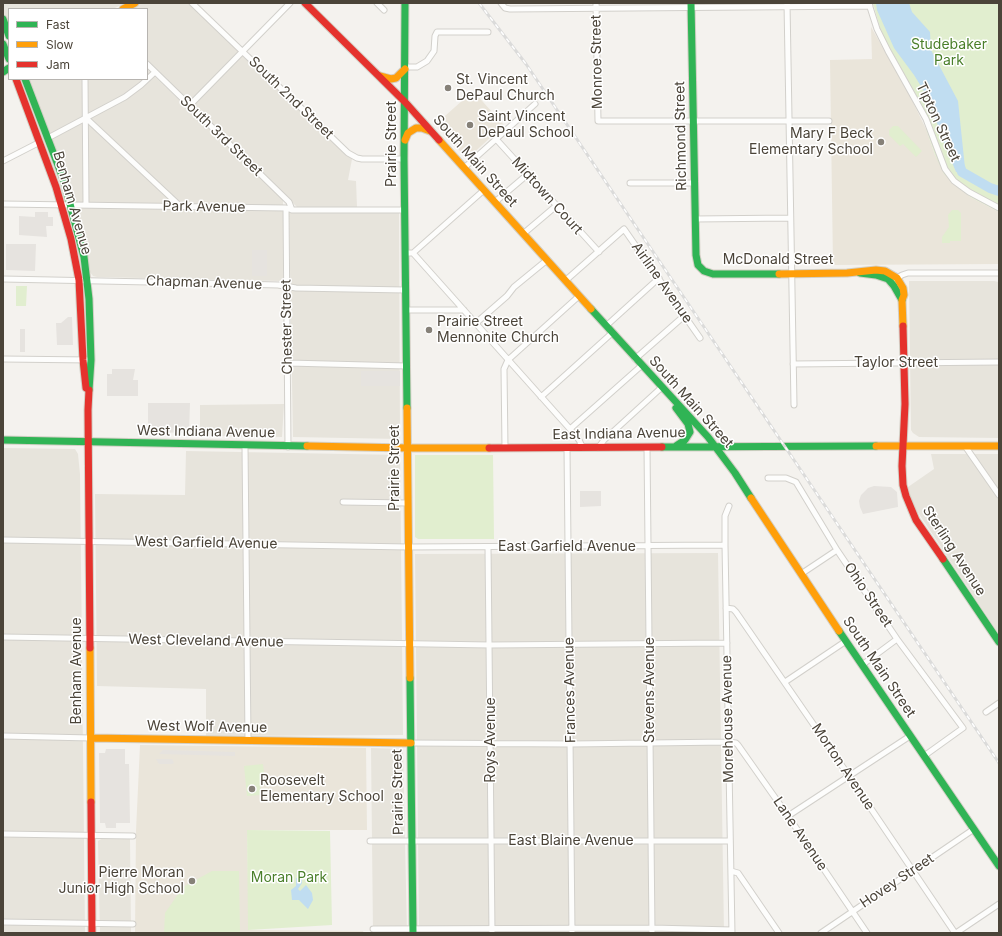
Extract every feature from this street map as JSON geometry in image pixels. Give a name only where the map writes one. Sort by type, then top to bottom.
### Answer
[{"type":"main road","points":[[125,8],[135,3]]},
{"type":"main road","name":"South Main Street","points":[[304,3],[405,102],[641,366],[693,420],[715,447],[735,473],[862,665],[999,866]]},
{"type":"main road","name":"Prairie Street","points":[[405,3],[404,159],[405,210],[409,253],[405,290],[413,931]]},
{"type":"main road","name":"Richmond Street","points":[[691,5],[696,255],[700,268]]},
{"type":"main road","points":[[3,20],[8,33]]},
{"type":"main road","points":[[3,44],[8,57]]},
{"type":"main road","points":[[379,76],[391,79],[400,75],[405,68]]},
{"type":"main road","name":"Benham Avenue","points":[[16,80],[40,142],[61,204],[71,239],[79,280],[89,442],[92,933]]},
{"type":"main road","name":"Benham Avenue","points":[[25,80],[71,204],[81,242],[87,280],[91,324],[91,360],[88,410]]},
{"type":"main road","points":[[404,142],[408,133],[416,128],[422,128],[432,132]]},
{"type":"main road","name":"McDonald Street","points":[[700,268],[712,274],[858,273],[876,270],[885,271],[895,281]]},
{"type":"main road","points":[[895,281],[902,288],[904,295],[902,300],[905,404],[903,446]]},
{"type":"main road","points":[[674,400],[674,406],[688,424],[690,430],[689,436],[675,446]]},
{"type":"main road","name":"West Indiana Avenue","points":[[3,440],[288,447],[408,448]]},
{"type":"main road","name":"Sterling Avenue","points":[[903,446],[903,485],[910,509],[999,642]]},
{"type":"main road","name":"East Indiana Avenue","points":[[408,448],[999,446]]},
{"type":"main road","name":"West Wolf Avenue","points":[[91,738],[411,743]]},
{"type":"street","name":"South 2nd Street","points":[[192,3],[348,153],[356,158],[362,159],[404,159]]},
{"type":"street","points":[[190,106],[290,3]]},
{"type":"street","points":[[377,3],[384,10]]},
{"type":"street","points":[[502,4],[510,9],[596,5],[870,5]]},
{"type":"street","name":"Monroe Street","points":[[596,5],[598,121],[694,122]]},
{"type":"street","points":[[787,5],[792,364],[794,405]]},
{"type":"street","name":"Tipton Street","points":[[870,5],[877,29],[926,119],[945,169],[954,181],[969,192],[999,208]]},
{"type":"street","points":[[405,68],[417,67],[427,61],[434,51],[434,36],[437,32],[488,32]]},
{"type":"street","name":"South 3rd Street","points":[[148,65],[289,202],[289,209]]},
{"type":"street","points":[[148,78],[155,72]]},
{"type":"street","points":[[85,80],[86,205]]},
{"type":"street","points":[[48,138],[125,97],[146,80]]},
{"type":"street","points":[[464,168],[535,104]]},
{"type":"street","points":[[86,118],[180,206]]},
{"type":"street","points":[[694,122],[829,120]]},
{"type":"street","name":"Midtown Court","points":[[496,139],[599,252]]},
{"type":"street","points":[[3,161],[40,142]]},
{"type":"street","points":[[495,202],[528,174]]},
{"type":"street","points":[[630,183],[694,183]]},
{"type":"street","points":[[484,190],[409,253],[476,323],[570,429],[579,440],[583,448]]},
{"type":"street","name":"Park Avenue","points":[[3,204],[405,210]]},
{"type":"street","points":[[523,234],[556,206]]},
{"type":"street","name":"Chester Street","points":[[288,447],[286,286],[289,209]]},
{"type":"street","points":[[695,219],[790,218]]},
{"type":"street","name":"Airline Avenue","points":[[599,252],[624,229],[700,338]]},
{"type":"street","points":[[565,281],[599,252]]},
{"type":"street","points":[[476,323],[507,296],[514,287],[547,260]]},
{"type":"street","points":[[895,281],[902,275],[908,273],[999,273]]},
{"type":"street","points":[[606,326],[659,278]]},
{"type":"street","name":"Chapman Avenue","points":[[3,279],[87,280],[286,286],[296,288],[405,290]]},
{"type":"street","points":[[505,448],[504,369],[508,360],[579,296]]},
{"type":"street","points":[[406,310],[464,310]]},
{"type":"street","points":[[635,359],[684,316]]},
{"type":"street","points":[[541,397],[612,333]]},
{"type":"street","points":[[3,359],[91,360]]},
{"type":"street","name":"Taylor Street","points":[[792,364],[999,362]]},
{"type":"street","points":[[288,363],[407,366]]},
{"type":"street","points":[[570,429],[641,366]]},
{"type":"street","points":[[598,448],[604,440],[662,387]]},
{"type":"street","points":[[245,446],[248,740]]},
{"type":"street","points":[[966,446],[999,495]]},
{"type":"street","name":"Stevens Avenue","points":[[647,447],[652,931]]},
{"type":"street","name":"Frances Avenue","points":[[567,448],[572,931]]},
{"type":"street","name":"Ohio Street","points":[[768,478],[786,478],[796,482],[837,550],[897,639],[963,728],[924,756]]},
{"type":"street","points":[[343,502],[408,503]]},
{"type":"street","name":"Morehouse Avenue","points":[[729,506],[725,516],[725,545],[732,931]]},
{"type":"street","name":"West Garfield Avenue","points":[[3,540],[409,547]]},
{"type":"street","name":"East Garfield Avenue","points":[[409,547],[725,545]]},
{"type":"street","name":"Roys Avenue","points":[[488,547],[492,931]]},
{"type":"street","points":[[801,574],[837,550]]},
{"type":"street","name":"Morton Avenue","points":[[726,608],[732,609],[736,612],[955,933]]},
{"type":"street","name":"West Cleveland Avenue","points":[[3,637],[490,645],[727,643]]},
{"type":"street","points":[[862,665],[897,639]]},
{"type":"street","points":[[785,682],[846,641]]},
{"type":"street","points":[[986,712],[999,703]]},
{"type":"street","name":"West Wolf Avenue","points":[[3,736],[91,738]]},
{"type":"street","points":[[788,816],[910,736]]},
{"type":"street","points":[[411,743],[571,744],[728,742]]},
{"type":"street","name":"Lane Avenue","points":[[728,742],[738,745],[867,933]]},
{"type":"street","name":"Hovey Street","points":[[821,933],[974,829]]},
{"type":"street","points":[[3,834],[133,836]]},
{"type":"street","name":"East Blaine Avenue","points":[[370,841],[730,841]]},
{"type":"street","points":[[731,871],[738,873],[779,933]]},
{"type":"street","points":[[955,933],[999,904]]},
{"type":"street","points":[[3,922],[133,924]]},
{"type":"street","points":[[373,929],[413,931],[732,931]]},
{"type":"shaded area","points":[[3,3],[125,3],[115,8],[8,8],[8,26],[3,13]]},
{"type":"shaded area","points":[[140,3],[188,3],[345,154],[352,159],[348,180],[356,181],[357,207],[298,208],[148,61],[148,8],[131,8]]},
{"type":"shaded area","name":"Mary F Beck Elementary School","points":[[871,27],[907,90],[926,129],[935,155],[957,187],[972,198],[999,212],[999,264],[833,265],[830,60],[872,59]]},
{"type":"shaded area","points":[[148,70],[283,200],[283,280],[280,281],[97,277],[93,276],[90,272],[83,244],[28,80],[148,80]]},
{"type":"shaded area","name":"Saint Vincent DePaul School","points":[[473,91],[504,125],[467,159],[436,124]]},
{"type":"shaded area","points":[[35,212],[48,212],[48,217],[53,217],[53,226],[46,226],[47,237],[19,235],[19,216],[35,217]]},
{"type":"shaded area","points":[[399,212],[400,439],[293,437],[289,213]]},
{"type":"shaded area","points":[[6,244],[36,244],[35,271],[6,270]]},
{"type":"shaded area","points":[[252,250],[267,250],[267,276],[252,276]]},
{"type":"shaded area","points":[[909,281],[999,282],[999,438],[919,437],[911,430]]},
{"type":"shaded area","points":[[68,317],[72,317],[73,345],[57,345],[56,323],[61,323]]},
{"type":"shaded area","points":[[20,329],[25,329],[25,352],[20,352]]},
{"type":"shaded area","points":[[112,369],[135,369],[133,380],[138,380],[138,396],[107,396],[107,374],[112,374]]},
{"type":"shaded area","points":[[361,371],[400,371],[400,386],[361,386]]},
{"type":"shaded area","points":[[148,403],[190,403],[189,433],[148,432]]},
{"type":"shaded area","points":[[284,404],[282,437],[200,436],[200,405]]},
{"type":"shaded area","points":[[3,448],[75,449],[78,454],[80,474],[85,933],[3,933]]},
{"type":"shaded area","points":[[186,451],[400,455],[403,735],[206,736],[206,689],[97,686],[95,494],[185,495]]},
{"type":"shaded area","points":[[931,454],[999,454],[999,634],[917,511],[911,498],[908,487],[934,469]]},
{"type":"shaded area","points":[[874,486],[891,487],[897,492],[898,507],[863,514],[859,501],[861,495],[868,488]]},
{"type":"shaded area","points":[[580,491],[601,491],[601,506],[580,507]]},
{"type":"shaded area","points":[[718,553],[724,933],[419,933],[415,554]]},
{"type":"shaded area","name":"Roosevelt Elementary School","points":[[140,745],[366,748],[367,830],[247,830],[249,930],[363,931],[364,933],[135,933],[136,831]]},
{"type":"shaded area","points":[[371,748],[403,749],[407,933],[373,933]]},
{"type":"shaded area","points":[[106,749],[125,749],[125,764],[129,764],[130,823],[116,823],[116,828],[106,828],[105,823],[100,823],[99,753],[105,753]]},
{"type":"shaded area","points":[[163,750],[235,752],[235,756],[159,754]]},
{"type":"shaded area","points":[[156,759],[172,759],[174,763],[159,764]]},
{"type":"shaded area","points":[[101,839],[130,839],[131,933],[100,933],[98,841]]},
{"type":"green space","name":"Studebaker Park","points":[[873,3],[999,3],[999,212],[972,198],[957,187],[944,174],[935,155],[926,129],[931,126],[922,106],[886,41],[880,28]]},
{"type":"green space","points":[[893,126],[898,126],[922,151],[916,157],[903,144],[900,146],[889,135],[889,130]]},
{"type":"green space","points":[[952,210],[958,210],[961,213],[961,241],[942,243],[942,237],[949,227],[948,215]]},
{"type":"green space","points":[[16,286],[27,286],[26,306],[16,306]]},
{"type":"green space","points":[[415,455],[493,455],[494,539],[418,539],[415,537]]},
{"type":"green space","points":[[263,764],[264,773],[260,777],[261,795],[247,796],[244,766]]},
{"type":"green space","name":"Moran Park","points":[[247,830],[330,831],[332,925],[248,930]]},
{"type":"green space","points":[[212,871],[239,871],[240,933],[164,933],[165,913],[183,887]]},
{"type":"water","points":[[876,3],[909,3],[912,12],[930,32],[931,50],[958,101],[965,168],[962,172],[956,172],[927,96],[894,48],[877,10]]},
{"type":"water","points":[[296,878],[302,878],[302,883],[298,889],[300,891],[306,885],[312,893],[313,900],[308,909],[299,900],[292,900],[291,890],[296,886]]},
{"type":"waterway","points":[[957,159],[962,172],[990,188],[999,191]]},
{"type":"railway","points":[[479,3],[526,64],[999,763]]},
{"type":"traffic: fast","points":[[405,3],[404,159],[407,408]]},
{"type":"traffic: fast","points":[[691,3],[696,255],[698,265],[704,271],[713,274],[779,274]]},
{"type":"traffic: fast","points":[[3,19],[8,33]]},
{"type":"traffic: fast","points":[[3,44],[8,56]]},
{"type":"traffic: fast","points":[[3,72],[8,69]]},
{"type":"traffic: fast","points":[[25,80],[64,181],[84,257],[89,299],[91,360],[89,390]]},
{"type":"traffic: fast","points":[[860,273],[876,275],[888,279],[902,300]]},
{"type":"traffic: fast","points":[[591,309],[708,437],[735,473],[751,498]]},
{"type":"traffic: fast","points":[[676,408],[688,424],[690,432],[685,440],[676,446]]},
{"type":"traffic: fast","points":[[3,440],[307,446]]},
{"type":"traffic: fast","points":[[662,447],[876,446]]},
{"type":"traffic: fast","points":[[943,559],[999,642]]},
{"type":"traffic: fast","points":[[839,631],[999,866]]},
{"type":"traffic: fast","points":[[410,678],[413,933]]},
{"type":"traffic: slow","points":[[125,8],[135,3]]},
{"type":"traffic: slow","points":[[380,76],[391,79],[396,78],[405,69]]},
{"type":"traffic: slow","points":[[405,140],[408,133],[416,128],[422,128],[430,131]]},
{"type":"traffic: slow","points":[[439,140],[591,309]]},
{"type":"traffic: slow","points":[[779,274],[847,273],[876,270],[885,271],[897,278],[903,288],[903,326]]},
{"type":"traffic: slow","points":[[407,408],[410,678]]},
{"type":"traffic: slow","points":[[307,446],[489,448]]},
{"type":"traffic: slow","points":[[876,446],[999,446]]},
{"type":"traffic: slow","points":[[751,498],[839,631]]},
{"type":"traffic: slow","points":[[90,648],[91,802]]},
{"type":"traffic: slow","points":[[91,738],[411,743]]},
{"type":"traffic: jam","points":[[305,3],[405,102],[439,140]]},
{"type":"traffic: jam","points":[[16,80],[56,187],[71,239],[79,280],[86,388]]},
{"type":"traffic: jam","points":[[903,326],[905,404],[902,466],[903,485],[916,520],[943,559]]},
{"type":"traffic: jam","points":[[89,390],[90,648]]},
{"type":"traffic: jam","points":[[489,448],[662,447]]},
{"type":"traffic: jam","points":[[91,802],[92,933]]},
{"type":"place","name":"St. Vincent DePaul Church","points":[[448,88]]},
{"type":"place","name":"Saint Vincent DePaul School","points":[[470,125]]},
{"type":"place","name":"Mary F Beck Elementary School","points":[[881,142]]},
{"type":"place","name":"Prairie Street Mennonite Church","points":[[429,330]]},
{"type":"place","name":"Roosevelt Elementary School","points":[[252,789]]},
{"type":"place","name":"Pierre Moran Junior High School","points":[[192,881]]}]
